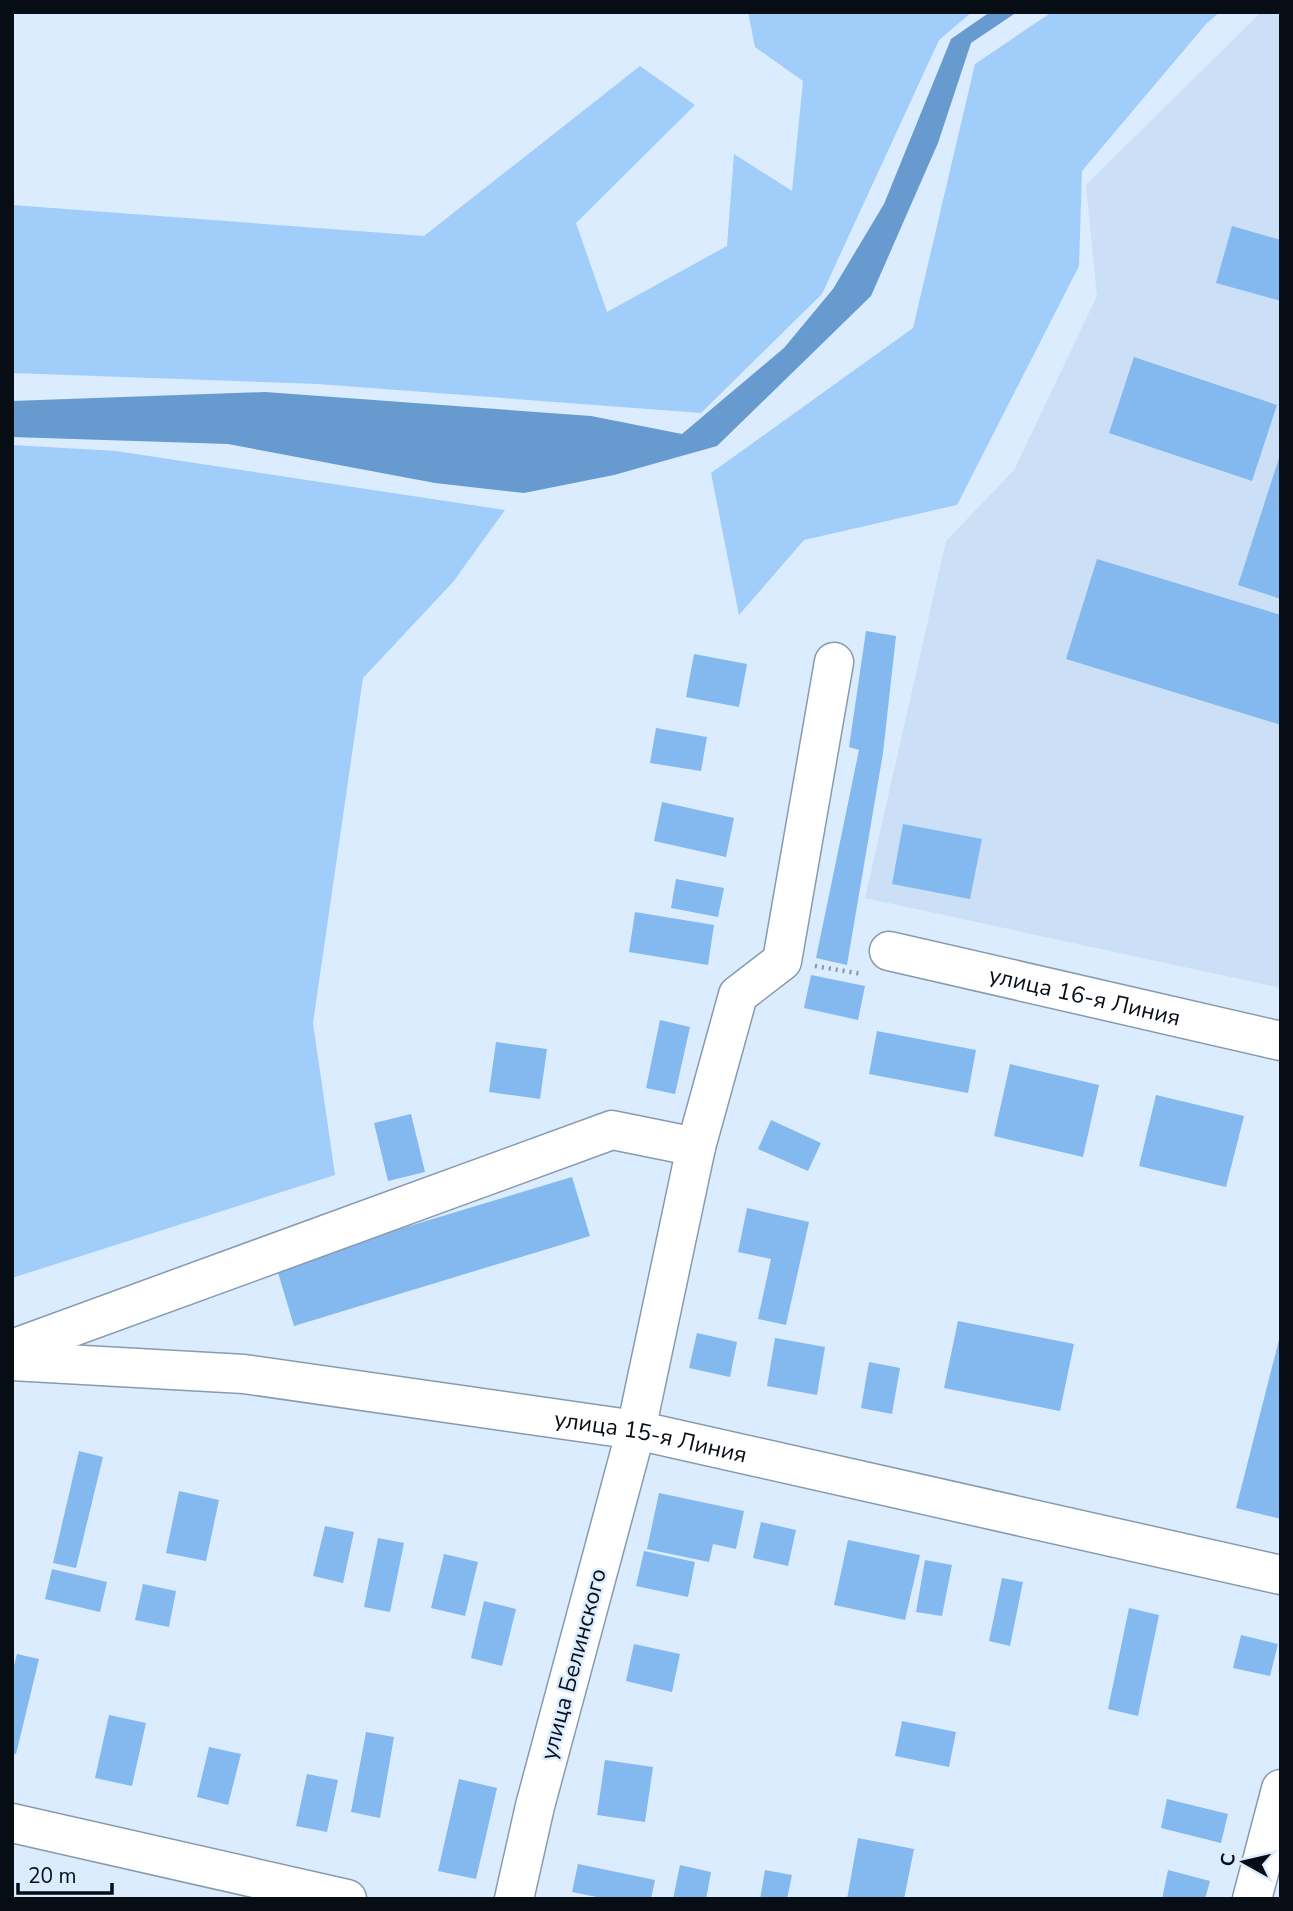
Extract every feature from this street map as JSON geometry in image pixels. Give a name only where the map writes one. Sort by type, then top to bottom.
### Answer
[{"type":"street","points":[[782,961],[834,662]]},
{"type":"street","name":"улица 16-я Линия","points":[[889,951],[1281,1041]]},
{"type":"street","name":"улица Белинского","points":[[514,1899],[535,1805],[636,1430],[696,1147],[738,995],[782,961]]},
{"type":"street","points":[[12,1349],[611,1130],[696,1147]]},
{"type":"street","name":"улица 15-я Линия","points":[[12,1361],[244,1374],[636,1430],[1281,1575]]},
{"type":"street","points":[[1252,1899],[1281,1788]]},
{"type":"street","points":[[12,1823],[346,1899]]},
{"type":"path","points":[[782,961],[864,974],[889,951]]},
{"type":"shaded area","points":[[748,12],[972,12],[939,40],[822,294],[701,413],[318,384],[12,373],[12,205],[424,236],[640,66],[695,105],[576,223],[607,312],[727,246],[734,154],[792,191],[803,81],[755,47]]},
{"type":"shaded area","points":[[990,12],[1017,12],[971,43],[938,143],[871,296],[717,446],[614,475],[524,493],[435,483],[228,444],[12,437],[12,401],[265,392],[591,416],[682,434],[784,348],[833,289],[884,204],[951,39]]},
{"type":"shaded area","points":[[1052,12],[1220,12],[1206,24],[1082,171],[1079,266],[957,505],[804,540],[739,615],[711,473],[913,328],[975,64]]},
{"type":"shaded area","points":[[1261,12],[1281,12],[1281,988],[865,898],[946,541],[1014,470],[1097,296],[1086,185]]},
{"type":"shaded area","points":[[12,445],[116,451],[505,510],[453,582],[363,678],[313,1023],[335,1175],[12,1278]]},
{"type":"building","points":[[1232,226],[1281,240],[1281,301],[1216,283]]},
{"type":"building","points":[[1134,357],[1277,405],[1252,481],[1109,433]]},
{"type":"building","points":[[1281,455],[1281,599],[1238,585]]},
{"type":"building","points":[[1097,559],[1281,615],[1281,725],[1066,659]]},
{"type":"building","points":[[866,631],[896,636],[883,753],[847,965],[816,958],[859,750],[849,747]]},
{"type":"building","points":[[694,654],[747,664],[739,707],[686,697]]},
{"type":"building","points":[[656,728],[707,737],[701,771],[650,763]]},
{"type":"building","points":[[662,802],[734,818],[726,857],[654,841]]},
{"type":"building","points":[[903,824],[982,839],[970,899],[892,884]]},
{"type":"building","points":[[676,879],[724,888],[718,917],[671,908]]},
{"type":"building","points":[[635,912],[714,925],[708,965],[629,952]]},
{"type":"building","points":[[811,975],[865,986],[858,1020],[804,1008]]},
{"type":"building","points":[[660,1020],[690,1027],[675,1094],[646,1088]]},
{"type":"building","points":[[877,1031],[976,1050],[968,1093],[869,1074]]},
{"type":"building","points":[[496,1042],[547,1049],[540,1099],[489,1092]]},
{"type":"building","points":[[1010,1064],[1099,1085],[1083,1157],[994,1136]]},
{"type":"building","points":[[1156,1095],[1244,1116],[1226,1187],[1139,1166]]},
{"type":"building","points":[[411,1114],[425,1172],[388,1181],[374,1123]]},
{"type":"building","points":[[771,1120],[821,1143],[808,1171],[758,1149]]},
{"type":"building","points":[[572,1177],[590,1236],[294,1326],[276,1266]]},
{"type":"building","points":[[747,1208],[809,1222],[786,1325],[758,1319],[771,1259],[738,1252]]},
{"type":"building","points":[[958,1321],[1074,1344],[1060,1411],[944,1388]]},
{"type":"building","points":[[697,1333],[737,1342],[730,1377],[689,1368]]},
{"type":"building","points":[[1281,1336],[1281,1519],[1236,1508]]},
{"type":"building","points":[[775,1338],[825,1347],[817,1395],[767,1386]]},
{"type":"building","points":[[869,1362],[900,1368],[892,1414],[861,1408]]},
{"type":"building","points":[[79,1451],[103,1457],[76,1568],[53,1563]]},
{"type":"building","points":[[179,1491],[219,1500],[206,1561],[166,1553]]},
{"type":"building","points":[[659,1493],[744,1511],[736,1549],[713,1544],[709,1562],[647,1549]]},
{"type":"building","points":[[761,1522],[796,1530],[788,1566],[753,1558]]},
{"type":"building","points":[[325,1526],[354,1532],[343,1583],[313,1576]]},
{"type":"building","points":[[378,1538],[404,1543],[390,1612],[364,1607]]},
{"type":"building","points":[[848,1540],[920,1555],[905,1620],[834,1605]]},
{"type":"building","points":[[644,1551],[695,1562],[688,1597],[636,1586]]},
{"type":"building","points":[[444,1554],[478,1562],[465,1616],[431,1608]]},
{"type":"building","points":[[925,1560],[952,1565],[942,1616],[916,1612]]},
{"type":"building","points":[[52,1569],[107,1582],[100,1612],[45,1599]]},
{"type":"building","points":[[1002,1578],[1023,1582],[1010,1646],[989,1641]]},
{"type":"building","points":[[143,1584],[176,1591],[169,1627],[135,1620]]},
{"type":"building","points":[[484,1601],[516,1609],[502,1666],[471,1658]]},
{"type":"building","points":[[1129,1608],[1159,1615],[1138,1716],[1108,1709]]},
{"type":"building","points":[[1241,1635],[1278,1644],[1270,1676],[1233,1668]]},
{"type":"building","points":[[634,1644],[680,1654],[672,1692],[626,1681]]},
{"type":"building","points":[[17,1654],[39,1659],[16,1754],[12,1754],[12,1673]]},
{"type":"building","points":[[109,1715],[146,1723],[132,1786],[95,1778]]},
{"type":"building","points":[[902,1721],[956,1732],[949,1767],[895,1756]]},
{"type":"building","points":[[366,1732],[394,1737],[380,1818],[351,1812]]},
{"type":"building","points":[[209,1747],[241,1754],[228,1805],[197,1797]]},
{"type":"building","points":[[605,1760],[653,1767],[645,1822],[597,1815]]},
{"type":"building","points":[[307,1774],[338,1780],[327,1832],[296,1826]]},
{"type":"building","points":[[459,1779],[497,1788],[476,1879],[438,1871]]},
{"type":"building","points":[[1167,1799],[1228,1814],[1221,1843],[1161,1828]]},
{"type":"building","points":[[858,1838],[914,1849],[904,1899],[847,1899]]},
{"type":"building","points":[[578,1864],[655,1880],[651,1899],[607,1899],[572,1892]]},
{"type":"building","points":[[680,1865],[711,1872],[706,1899],[673,1899]]},
{"type":"building","points":[[765,1870],[792,1875],[787,1899],[760,1899]]},
{"type":"building","points":[[1168,1870],[1210,1881],[1205,1899],[1162,1899]]}]
